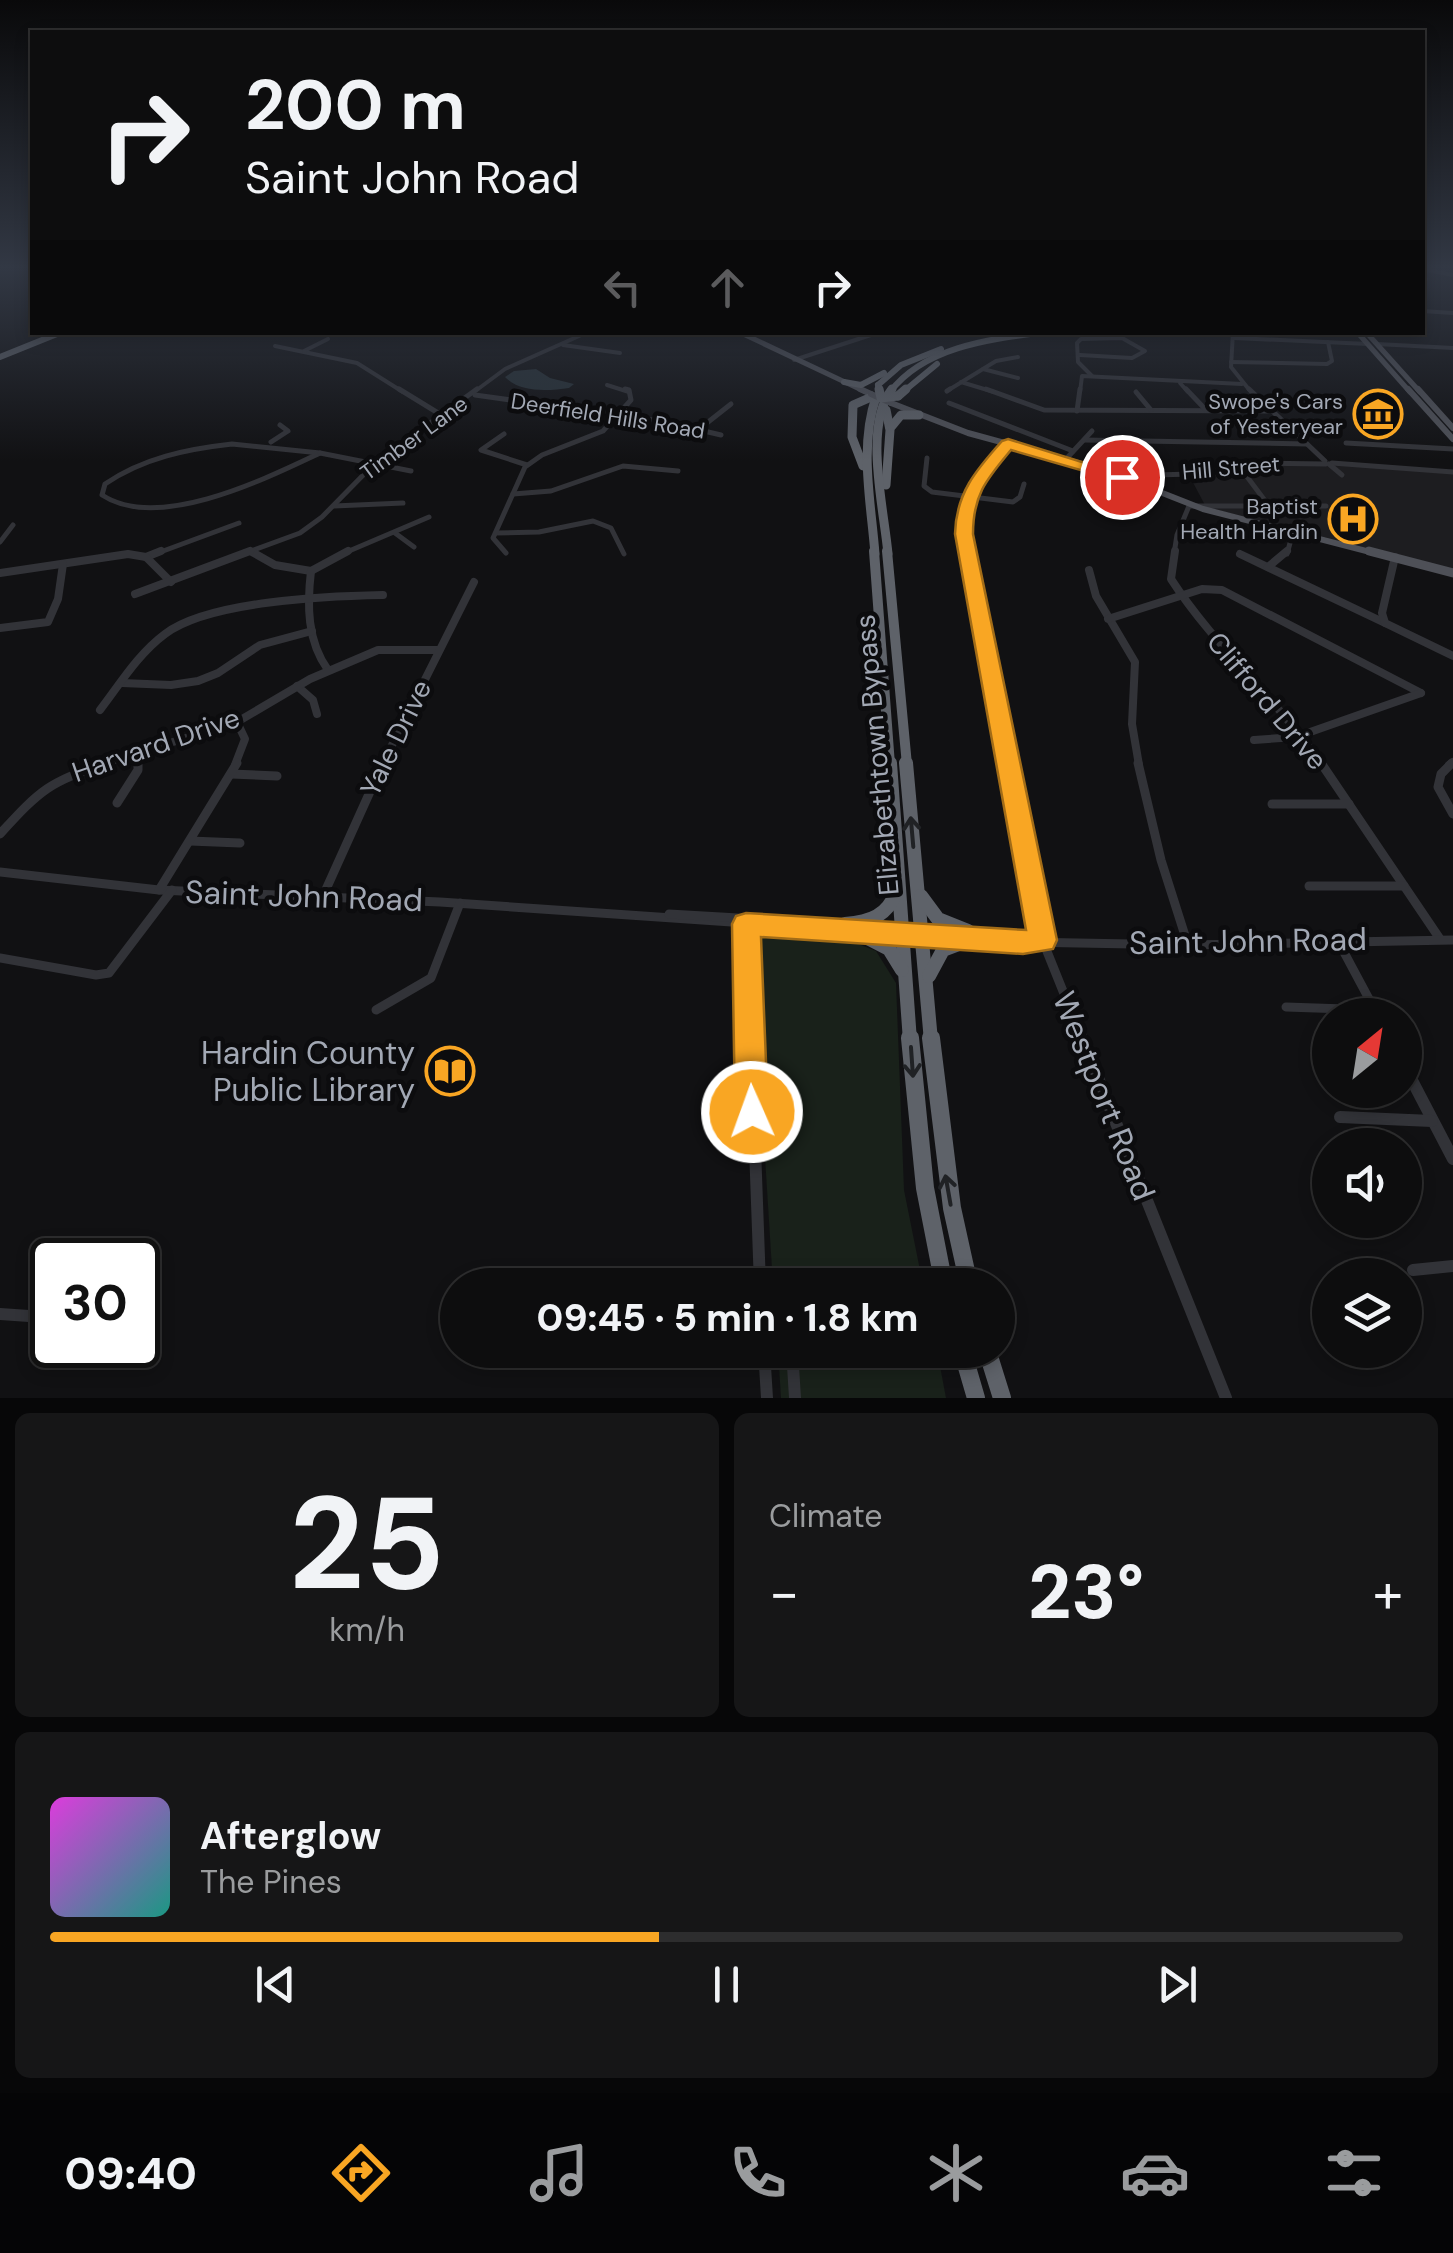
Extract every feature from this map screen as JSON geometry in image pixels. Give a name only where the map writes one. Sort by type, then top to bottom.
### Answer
[{"type":"highway","points":[[0,356],[52,335]]},
{"type":"highway","name":"Elizabethtown Bypass","points":[[965,1268],[944,1167],[867,432],[876,398],[892,380],[915,364],[1009,335]]},
{"type":"highway","name":"Elizabethtown Bypass","points":[[984,341],[1025,335]]},
{"type":"highway","points":[[839,381],[868,382],[946,347],[984,341]]},
{"type":"highway","points":[[850,423],[854,405],[873,397],[898,396],[946,358],[984,341]]},
{"type":"highway","points":[[873,397],[878,385],[901,365]]},
{"type":"highway","points":[[839,381],[851,392],[850,423],[878,519]]},
{"type":"highway","points":[[914,413],[904,401],[916,382]]},
{"type":"highway","points":[[873,397],[889,406],[890,430],[878,519]]},
{"type":"highway","points":[[890,430],[901,415],[914,413]]},
{"type":"highway","name":"Elizabethtown Bypass","points":[[878,519],[902,932],[921,1158],[941,1268]]},
{"type":"highway","points":[[852,928],[884,915],[899,882]]},
{"type":"highway","points":[[916,882],[932,913],[970,935]]},
{"type":"highway","points":[[852,928],[882,943],[896,956],[908,998]]},
{"type":"highway","points":[[927,1000],[936,954],[970,935]]},
{"type":"highway","points":[[967,1368],[976,1398]]},
{"type":"highway","points":[[993,1368],[1002,1398]]},
{"type":"main road","points":[[745,335],[873,397]]},
{"type":"main road","points":[[753,335],[796,360]]},
{"type":"main road","points":[[1363,335],[1398,378],[1432,408]]},
{"type":"main road","points":[[1366,335],[1380,344],[1453,434]]},
{"type":"main road","points":[[1368,344],[1392,361]]},
{"type":"main road","points":[[1379,356],[1408,379]]},
{"type":"main road","points":[[1398,378],[1432,408],[1442,427],[1453,434]]},
{"type":"main road","points":[[889,406],[1066,459],[1191,505],[1453,573]]},
{"type":"street","name":"Timber Lane","points":[[135,594],[310,528],[376,463],[514,363],[580,335]]},
{"type":"street","points":[[796,360],[871,335]]},
{"type":"street","points":[[1342,475],[1242,383],[1232,362],[1233,335],[1278,343],[1368,344]]},
{"type":"street","points":[[1080,356],[1143,356],[1144,350],[1134,342],[1114,336],[1084,338],[1077,343],[1078,364],[1092,376]]},
{"type":"street","points":[[304,351],[328,339]]},
{"type":"street","points":[[1134,342],[1148,340]]},
{"type":"street","points":[[1232,362],[1325,364],[1332,360],[1328,342]]},
{"type":"street","points":[[558,344],[620,353]]},
{"type":"street","points":[[1380,344],[1453,348]]},
{"type":"street","points":[[276,346],[357,363],[443,416]]},
{"type":"street","points":[[1280,354],[1282,364]]},
{"type":"street","points":[[947,391],[998,360],[1018,357]]},
{"type":"street","points":[[357,363],[365,358]]},
{"type":"street","points":[[983,369],[1018,378]]},
{"type":"street","points":[[1077,410],[1079,379],[1092,376],[1242,383]]},
{"type":"street","points":[[961,382],[1017,398],[1038,409],[1273,412]]},
{"type":"street","points":[[1180,383],[1206,410]]},
{"type":"street","points":[[506,553],[494,544],[496,532],[527,466],[603,431],[618,416],[632,394],[607,385]]},
{"type":"street","points":[[1136,392],[1151,410]]},
{"type":"street","name":"Deerfield Hills Road","points":[[472,395],[721,435]]},
{"type":"street","points":[[949,403],[1074,451]]},
{"type":"street","points":[[698,430],[731,404]]},
{"type":"street","points":[[272,442],[288,431],[280,425]]},
{"type":"street","points":[[1066,459],[1092,432]]},
{"type":"street","points":[[504,434],[481,450],[527,466]]},
{"type":"street","points":[[1084,440],[1306,444]]},
{"type":"street","points":[[321,452],[274,474],[172,507],[118,507],[102,497],[102,488],[108,481],[160,458],[220,444],[272,442],[376,463],[411,471]]},
{"type":"street","points":[[1346,443],[1453,449]]},
{"type":"street","points":[[969,496],[982,472],[1008,444]]},
{"type":"street","points":[[927,458],[925,488],[1015,501],[1024,484]]},
{"type":"street","name":"Hill Street","points":[[1142,485],[1142,481],[1158,474],[1230,473],[1252,463],[1328,463],[1453,472]]},
{"type":"street","points":[[513,494],[551,491],[624,466],[678,471]]},
{"type":"street","points":[[1236,470],[1245,474],[1269,506]]},
{"type":"street","name":"Westport Road","points":[[969,496],[964,532],[1042,940],[1226,1398]]},
{"type":"street","points":[[334,506],[403,503]]},
{"type":"street","points":[[1180,596],[1170,567],[1186,508],[1326,506]]},
{"type":"street","points":[[252,552],[274,566],[311,571],[325,561],[429,517]]},
{"type":"street","points":[[496,532],[541,532],[581,521],[601,522],[613,528],[624,554]]},
{"type":"street","points":[[0,573],[113,554],[146,557],[238,522]]},
{"type":"street","points":[[0,542],[13,525]]},
{"type":"street","points":[[1268,567],[1286,556],[1293,532]]},
{"type":"street","points":[[395,533],[414,548]]},
{"type":"street","points":[[1240,554],[1453,656]]},
{"type":"street","points":[[146,557],[170,582]]},
{"type":"street","points":[[1385,623],[1382,613],[1395,557]]},
{"type":"street","points":[[1,628],[48,622],[58,599],[63,564]]},
{"type":"street","points":[[1089,570],[1108,619],[1135,662],[1134,750],[1161,860],[1188,945]]},
{"type":"street","points":[[311,571],[314,651],[328,670]]},
{"type":"street","name":"Yale Drive","points":[[322,896],[474,582]]},
{"type":"street","points":[[1108,619],[1207,589],[1233,594],[1421,694],[1301,734],[1254,740]]},
{"type":"street","points":[[100,710],[162,636],[182,623],[310,598],[383,595]]},
{"type":"street","name":"Clifford Drive","points":[[1180,596],[1301,734],[1440,939]]},
{"type":"street","points":[[122,683],[171,686],[198,682],[260,645],[312,631]]},
{"type":"street","name":"Harvard Drive","points":[[0,834],[46,785],[236,722],[328,670],[385,648],[439,650]]},
{"type":"street","points":[[297,686],[313,700],[317,714]]},
{"type":"street","points":[[159,890],[231,774],[245,744],[236,722]]},
{"type":"street","points":[[117,802],[138,770],[138,753]]},
{"type":"street","points":[[1453,762],[1439,772],[1437,781],[1443,802],[1453,814]]},
{"type":"street","points":[[231,774],[277,776]]},
{"type":"street","points":[[1272,804],[1349,804]]},
{"type":"street","points":[[190,841],[240,843]]},
{"type":"street","name":"Saint John Road","points":[[0,872],[159,890],[460,903],[1042,940],[1188,945],[1453,940]]},
{"type":"street","points":[[1309,886],[1404,886]]},
{"type":"street","points":[[0,958],[96,975],[109,973],[173,890]]},
{"type":"street","points":[[376,1010],[432,978],[460,903]]},
{"type":"street","points":[[746,921],[759,1268]]},
{"type":"street","points":[[1338,941],[1368,998]]},
{"type":"street","points":[[1286,1007],[1312,1009]]},
{"type":"street","points":[[1422,1101],[1453,1159]]},
{"type":"street","points":[[1340,1117],[1432,1121]]},
{"type":"street","points":[[1422,1269],[1453,1266]]},
{"type":"street","points":[[0,1314],[30,1316]]},
{"type":"street","points":[[765,1368],[767,1398]]},
{"type":"street","points":[[793,1368],[795,1398]]},
{"type":"shaded area","points":[[536,369],[550,378],[574,384],[569,388],[535,390],[518,386],[505,377],[514,371]]},
{"type":"shaded area","name":"Baptist Health Hardin","points":[[1338,464],[1453,473],[1453,570],[1206,507],[1189,475],[1227,476],[1257,465]]},
{"type":"shaded area","points":[[757,935],[851,941],[876,951],[896,983],[904,1190],[920,1268],[772,1268],[752,949]]},
{"type":"shaded area","points":[[779,1368],[940,1368],[946,1398],[781,1398]]},
{"type":"place","name":"Swope's Cars of Yesteryear","points":[[1378,414]]},
{"type":"place","name":"Baptist Health Hardin","points":[[1353,519]]},
{"type":"place","name":"Hardin County Public Library","points":[[450,1071]]},
{"type":"route","points":[[752,1112],[746,924],[902,936],[1042,940],[964,534],[964,516],[974,483],[1008,444],[1122,477]]}]
